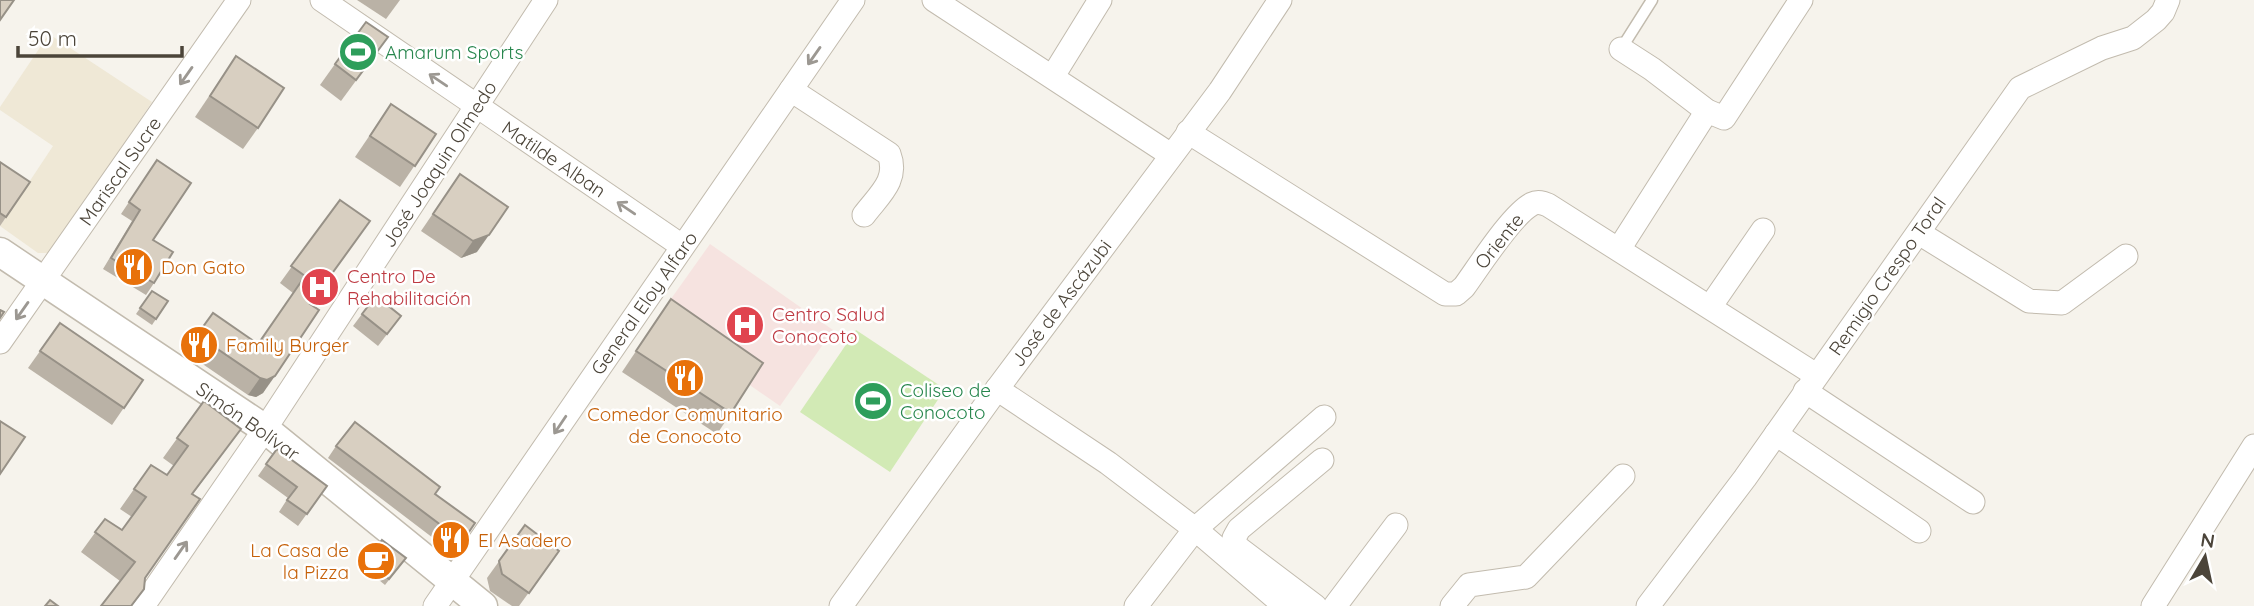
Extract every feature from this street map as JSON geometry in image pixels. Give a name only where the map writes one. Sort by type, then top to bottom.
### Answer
[{"type":"street","name":"Mariscal Sucre","points":[[0,342],[239,0]]},
{"type":"street","name":"Matilde Alban","points":[[321,0],[682,246]]},
{"type":"street","name":"José Joaquin Olmedo","points":[[143,606],[265,429],[546,0]]},
{"type":"street","name":"General Eloy Alfaro","points":[[435,606],[853,0]]},
{"type":"street","points":[[934,0],[1171,155]]},
{"type":"street","points":[[1053,76],[1100,0]]},
{"type":"street","name":"José de Ascázubi","points":[[841,606],[997,388],[1220,91],[1280,0]]},
{"type":"street","points":[[1621,49],[1707,111],[1724,118],[1801,0]]},
{"type":"street","name":"Remigio Crespo Toral","points":[[1648,606],[1776,434],[2020,88],[2102,48],[2133,38],[2156,20],[2168,0]]},
{"type":"street","points":[[791,90],[889,154],[893,164],[891,179],[864,215]]},
{"type":"street","points":[[1619,249],[1707,111]]},
{"type":"street","name":"Oriente","points":[[1188,132],[1446,294],[1461,291],[1519,213],[1532,204],[1543,203],[1558,209],[1710,307],[1973,502]]},
{"type":"street","points":[[1710,307],[1763,230]]},
{"type":"street","points":[[1919,233],[2029,302],[2062,303],[2126,256]]},
{"type":"street","name":"Simón Bolívar","points":[[0,253],[265,429],[483,606]]},
{"type":"street","points":[[997,388],[1108,463],[1195,529],[1285,606]]},
{"type":"street","points":[[1136,606],[1195,529],[1324,417]]},
{"type":"street","points":[[1776,434],[1919,531]]},
{"type":"street","points":[[2153,606],[2254,446]]},
{"type":"street","points":[[1315,606],[1237,547],[1234,538],[1239,529],[1322,460]]},
{"type":"street","points":[[1452,606],[1469,585],[1526,577],[1623,475]]},
{"type":"street","points":[[1335,606],[1396,525]]},
{"type":"lane","points":[[1621,49],[1652,0]]},
{"type":"shaded area","points":[[49,34],[152,102],[51,253],[38,253],[0,226],[53,146],[0,110],[0,107]]},
{"type":"shaded area","name":"Centro Salud Conocoto","points":[[710,244],[833,330],[780,406],[656,320]]},
{"type":"green space","name":"Coliseo de Conocoto","points":[[856,330],[945,389],[890,472],[800,412]]},
{"type":"building","points":[[0,0],[14,0],[0,20]]},
{"type":"building","points":[[366,22],[388,37],[356,80],[335,64]]},
{"type":"building","points":[[236,56],[284,88],[258,128],[210,96]]},
{"type":"building","points":[[391,104],[436,134],[415,166],[370,136]]},
{"type":"building","points":[[157,160],[191,183],[153,240],[173,252],[154,283],[111,258],[140,210],[129,202]]},
{"type":"building","points":[[0,162],[30,182],[6,217],[0,213]]},
{"type":"building","points":[[460,174],[508,207],[489,235],[473,241],[433,214]]},
{"type":"building","points":[[340,200],[370,221],[310,304],[319,310],[275,376],[267,380],[260,378],[197,335],[213,313],[258,344],[305,276],[291,266]]},
{"type":"building","points":[[152,291],[168,301],[156,319],[140,308]]},
{"type":"building","points":[[376,296],[401,316],[387,334],[362,314]]},
{"type":"building","points":[[671,299],[763,363],[731,413],[636,351]]},
{"type":"building","points":[[60,323],[143,380],[124,408],[40,351]]},
{"type":"building","points":[[204,401],[241,429],[192,494],[200,499],[145,578],[144,589],[131,606],[101,606],[135,562],[95,532],[105,519],[122,530],[146,497],[134,489],[151,465],[167,475],[188,446],[177,438]]},
{"type":"building","points":[[0,421],[25,437],[0,474]]},
{"type":"building","points":[[355,422],[440,487],[435,494],[475,523],[460,545],[443,533],[446,529],[336,446]]},
{"type":"building","points":[[277,449],[327,486],[307,514],[287,500],[297,487],[266,464]]},
{"type":"building","points":[[525,525],[559,551],[529,593],[502,574],[499,561]]},
{"type":"building","points":[[382,540],[406,558],[389,579],[366,560]]},
{"type":"building","points":[[50,600],[58,606],[45,606]]},
{"type":"place","name":"Amarum Sports","points":[[358,52]]},
{"type":"place","name":"Don Gato","points":[[134,267]]},
{"type":"place","name":"Centro De Rehabilitación","points":[[320,287]]},
{"type":"place","name":"Centro Salud Conocoto","points":[[745,325]]},
{"type":"place","name":"Family Burger","points":[[199,345]]},
{"type":"place","name":"Comedor Comunitario de Conocoto","points":[[685,378]]},
{"type":"place","name":"Coliseo de Conocoto","points":[[873,401]]},
{"type":"place","name":"El Asadero","points":[[451,540]]},
{"type":"place","name":"La Casa de la Pizza","points":[[376,561]]}]
